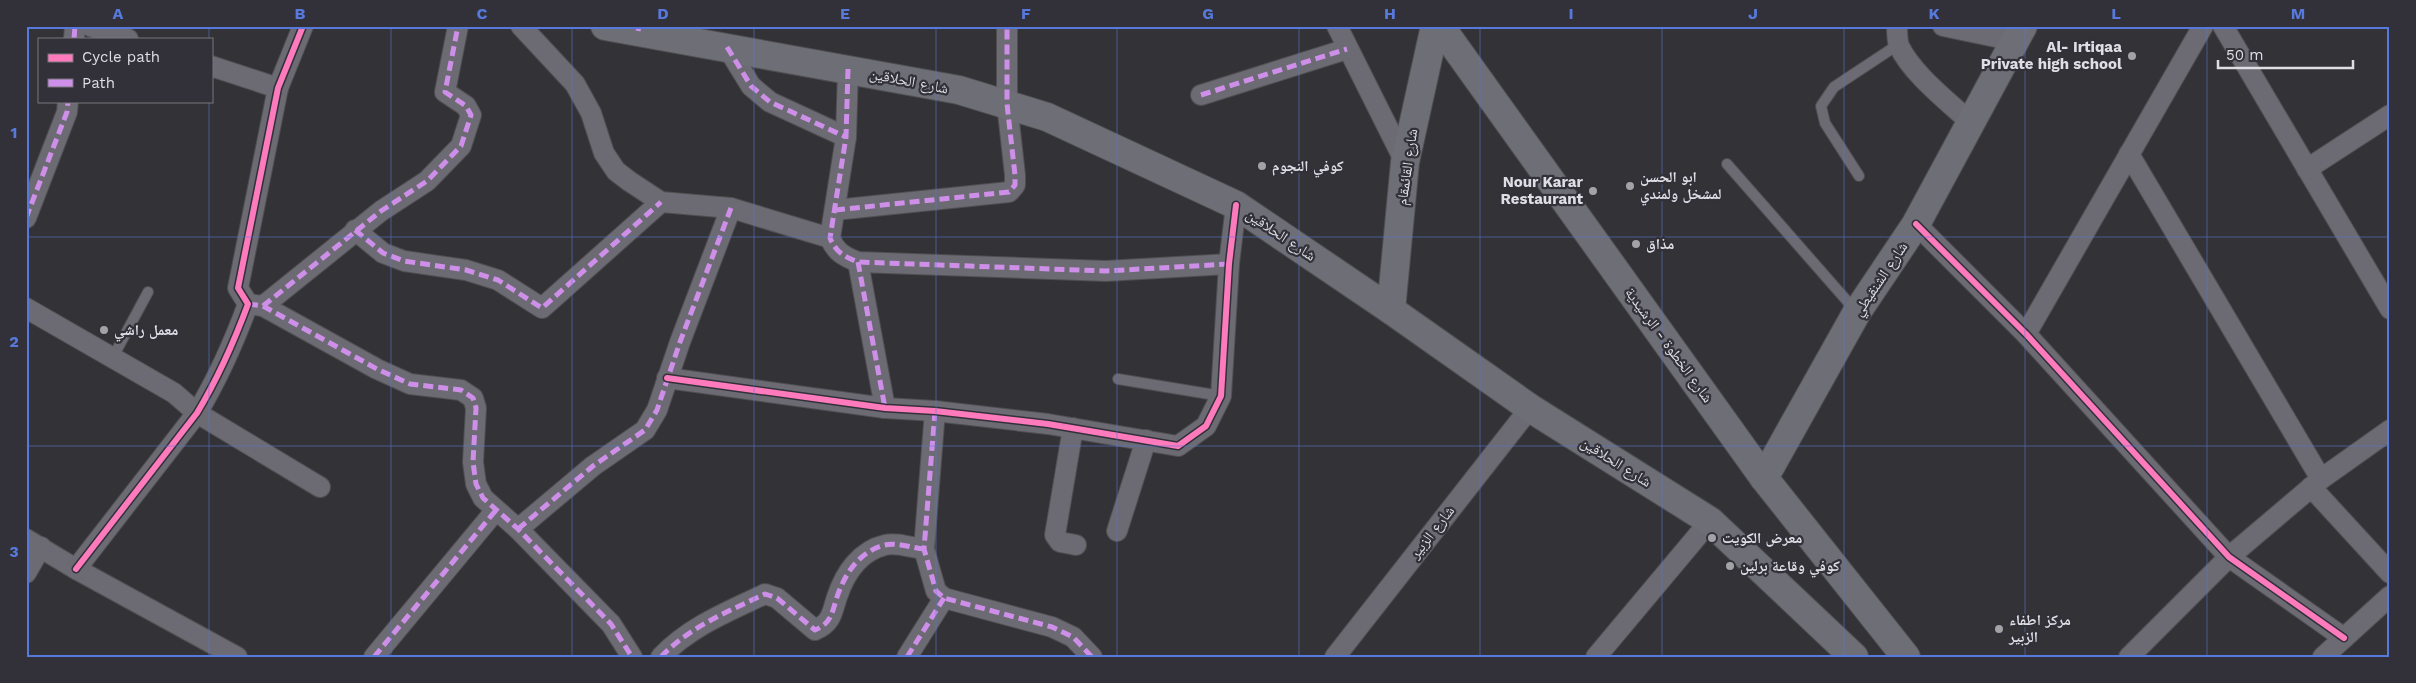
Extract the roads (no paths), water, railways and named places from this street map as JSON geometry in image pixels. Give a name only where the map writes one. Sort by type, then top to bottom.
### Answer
[{"type":"main road","name":"شارع الحلاقين","points":[[605,26],[639,28],[959,90],[1047,117],[1236,205],[1391,310],[1530,408],[1710,521],[1854,657]]},
{"type":"main road","name":"شارع القائمقام","points":[[1391,310],[1405,162],[1434,26]]},
{"type":"main road","name":"شارع الخطوة - الرشيدية","points":[[1440,26],[1764,478],[1906,657]]},
{"type":"main road","name":"شارع الشنقيطي","points":[[1764,478],[1857,312],[1916,224],[2019,34]]},
{"type":"street","points":[[90,26],[125,38]]},
{"type":"street","points":[[304,26],[278,88],[238,288],[256,305],[377,369],[410,384],[461,390],[473,398],[476,408],[473,431],[476,484],[483,498],[518,529],[611,624],[632,657]]},
{"type":"street","points":[[76,569],[197,413],[211,391],[232,347],[256,305],[381,211],[427,181],[461,146],[471,115],[466,106],[445,92],[458,26]]},
{"type":"street","points":[[521,26],[575,84],[590,113],[604,153],[616,171],[661,202],[731,208],[830,238]]},
{"type":"street","points":[[835,210],[1009,192],[1015,185],[1015,175],[1007,104],[1007,26]]},
{"type":"street","points":[[1337,26],[1346,49],[1405,162]]},
{"type":"street","points":[[1943,26],[2019,34]]},
{"type":"street","points":[[2026,334],[2202,26]]},
{"type":"street","points":[[2223,26],[2387,300]]},
{"type":"street","points":[[1898,35],[1925,79],[1971,123]]},
{"type":"street","points":[[727,46],[752,86],[770,102],[846,137]]},
{"type":"street","points":[[1201,95],[1346,49]]},
{"type":"street","points":[[212,66],[278,88]]},
{"type":"street","points":[[848,69],[846,137],[830,238],[836,251],[858,262],[1106,271],[1229,264]]},
{"type":"street","points":[[26,218],[67,112],[68,102]]},
{"type":"street","points":[[2307,169],[2390,115]]},
{"type":"street","points":[[2129,154],[2316,483],[2390,573]]},
{"type":"street","points":[[355,230],[383,253],[404,261],[466,270],[498,280],[542,308],[661,202]]},
{"type":"street","points":[[667,378],[885,408],[935,411],[1074,428],[1178,446],[1206,426],[1221,396],[1229,264],[1236,205]]},
{"type":"street","points":[[518,529],[593,466],[646,430],[657,410],[667,378],[731,208]]},
{"type":"street","points":[[1916,224],[2026,334],[2229,557],[2344,638]]},
{"type":"street","points":[[858,262],[885,408]]},
{"type":"street","points":[[26,308],[174,393],[197,413],[320,487]]},
{"type":"street","name":"شارع الزبير","points":[[1335,657],[1530,408]]},
{"type":"street","points":[[935,411],[924,550],[936,591],[944,598],[1052,627],[1073,637],[1092,657]]},
{"type":"street","points":[[1074,428],[1055,535],[1060,542],[1076,545]]},
{"type":"street","points":[[2129,657],[2229,557],[2316,483],[2390,430]]},
{"type":"street","points":[[1117,531],[1146,440]]},
{"type":"street","points":[[374,657],[496,510]]},
{"type":"street","points":[[1596,657],[1710,521]]},
{"type":"street","points":[[26,573],[33,543],[76,569],[237,657]]},
{"type":"street","points":[[661,657],[672,646],[716,616],[765,594],[777,598],[815,630],[824,627],[832,618],[838,595],[854,563],[869,551],[887,544],[924,550]]},
{"type":"street","points":[[2323,657],[2390,596]]},
{"type":"street","points":[[907,657],[944,598]]},
{"type":"lane","points":[[1859,176],[1825,122],[1821,106],[1834,87],[1898,35]]},
{"type":"lane","points":[[1727,164],[1857,312]]},
{"type":"lane","points":[[113,357],[148,292]]},
{"type":"lane","points":[[1118,379],[1221,396]]},
{"type":"place","name":"Al- Irtiqaa Private high school","points":[[2132,56]]},
{"type":"place","name":"كوفي النجوم","points":[[1262,166]]},
{"type":"place","name":"ابو الحسن لمشخل ولمندي","points":[[1630,186]]},
{"type":"place","name":"Nour Karar Restaurant","points":[[1593,191]]},
{"type":"place","name":"مذاق","points":[[1636,244]]},
{"type":"place","name":"معمل راشي","points":[[104,330]]},
{"type":"place","name":"معرض الكويت","points":[[1712,538]]},
{"type":"place","name":"كوفي وقاعة برلين","points":[[1730,566]]},
{"type":"place","name":"مركز اطفاء الزبير","points":[[1999,629]]}]
